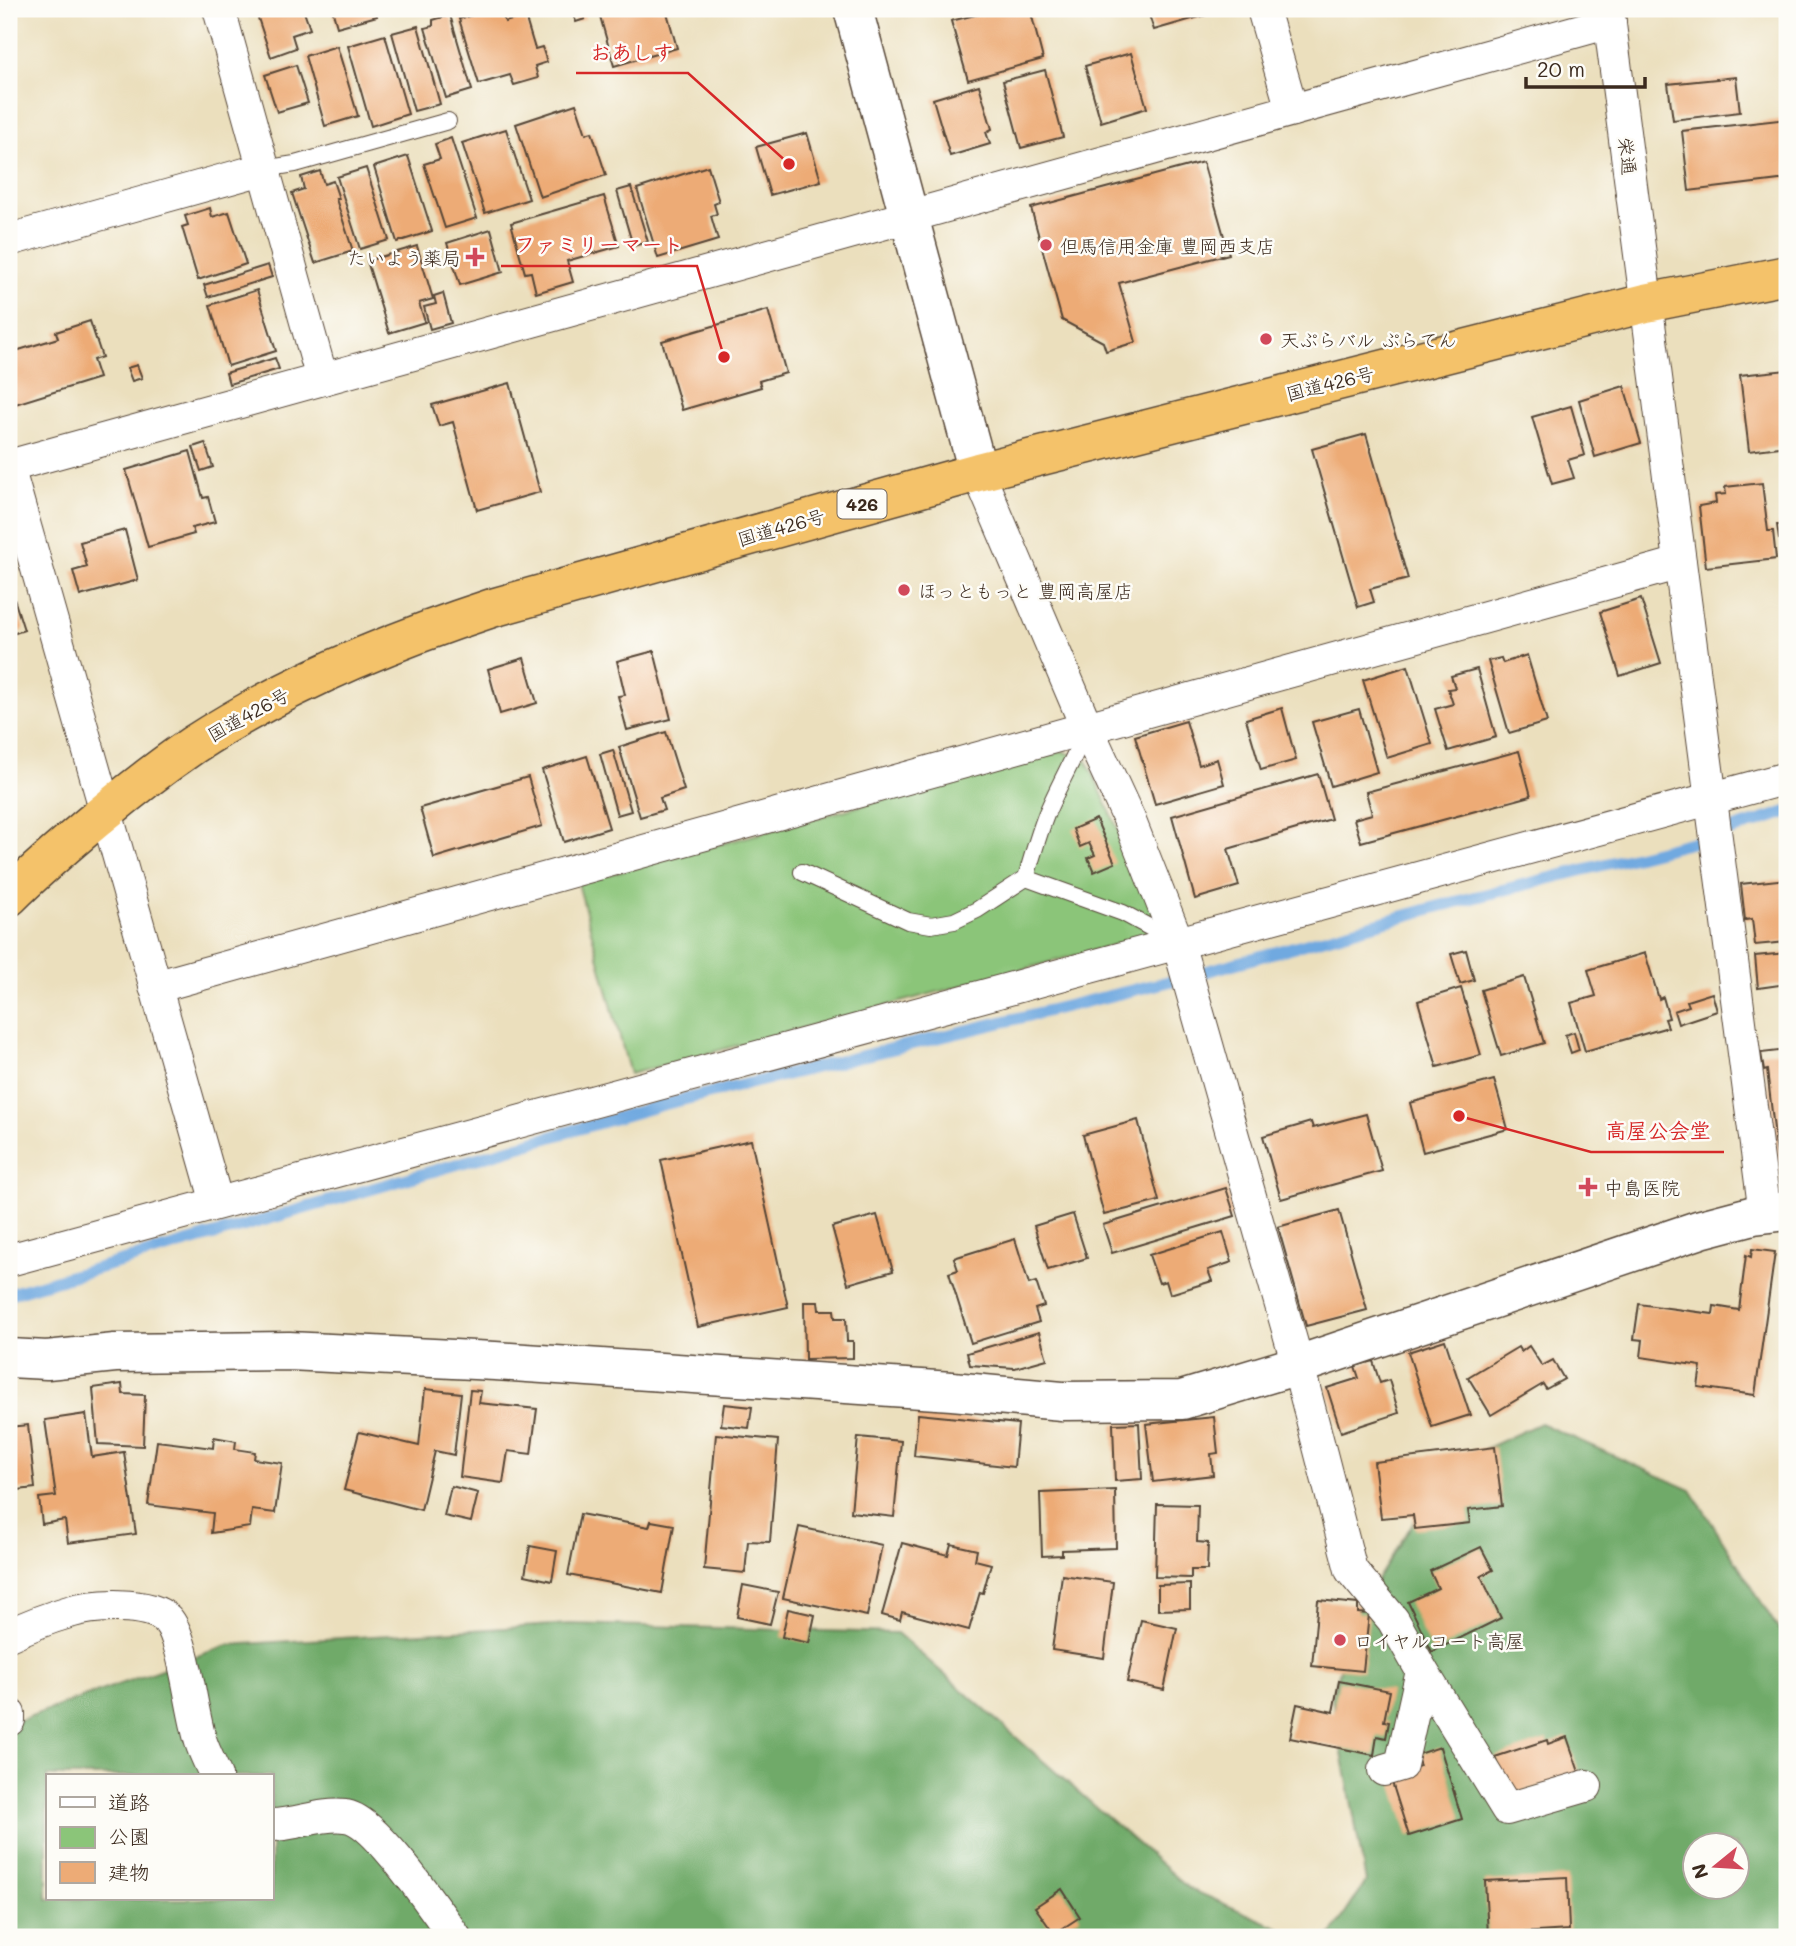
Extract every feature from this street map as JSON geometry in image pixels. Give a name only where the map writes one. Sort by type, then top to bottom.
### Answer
[{"type":"highway","name":"国道426号","points":[[9,897],[137,785],[193,745],[310,680],[435,627],[492,608],[978,472],[1646,303],[1787,275]]},
{"type":"street","points":[[219,9],[322,379]]},
{"type":"street","points":[[853,9],[978,472],[1087,728],[1129,819],[1179,947],[1298,1365],[1351,1570],[1394,1620],[1422,1671],[1507,1809],[1586,1786]]},
{"type":"street","points":[[1263,9],[1292,110]]},
{"type":"street","points":[[216,1203],[9,468],[1292,110],[1609,15]]},
{"type":"street","name":"栄通","points":[[1609,15],[1718,862],[1776,1212]]},
{"type":"street","points":[[9,240],[263,169]]},
{"type":"street","points":[[155,987],[1680,563]]},
{"type":"street","points":[[9,1260],[1711,804],[1787,778]]},
{"type":"street","points":[[9,1358],[47,1360],[115,1353],[289,1351],[952,1391],[1062,1401],[1182,1400],[1298,1365],[1701,1229],[1776,1212]]},
{"type":"street","points":[[9,1635],[72,1611],[123,1606],[151,1609],[168,1620],[181,1646],[201,1742],[215,1774]]},
{"type":"street","points":[[1384,1770],[1401,1765],[1422,1671]]},
{"type":"street","points":[[9,1714],[9,1720]]},
{"type":"street","points":[[273,1825],[286,1825],[330,1815],[349,1816],[363,1823],[385,1846],[455,1937]]},
{"type":"lane","points":[[263,169],[295,164],[448,121]]},
{"type":"lane","points":[[802,872],[908,921],[931,925],[954,921],[977,910],[1026,878],[1048,812],[1087,728]]},
{"type":"lane","points":[[1026,878],[1123,913],[1179,947]]},
{"type":"green space","points":[[1062,751],[1087,761],[1157,915],[1144,937],[630,1074],[578,883]]},
{"type":"green space","points":[[1540,1423],[1691,1490],[1787,1643],[1787,1937],[1330,1937],[1366,1882],[1332,1698],[1356,1613],[1450,1465]]},
{"type":"green space","points":[[570,1624],[897,1633],[1188,1888],[1300,1937],[9,1937],[9,1724],[228,1645]]},
{"type":"building","points":[[255,9],[303,9],[310,29],[292,35],[296,48],[271,57]]},
{"type":"building","points":[[332,9],[375,9],[377,16],[337,27]]},
{"type":"building","points":[[500,9],[505,22],[525,16],[535,49],[542,47],[547,62],[535,66],[538,78],[514,85],[510,75],[479,84],[459,19]]},
{"type":"building","points":[[572,9],[582,9],[585,19],[576,22]]},
{"type":"building","points":[[598,9],[666,9],[677,48],[614,66]]},
{"type":"building","points":[[999,9],[1030,9],[1043,59],[968,80],[951,21]]},
{"type":"building","points":[[1147,9],[1204,9],[1206,15],[1154,30]]},
{"type":"building","points":[[450,15],[472,90],[446,98],[425,28],[433,26],[433,20]]},
{"type":"building","points":[[418,26],[440,104],[414,111],[392,33]]},
{"type":"building","points":[[385,35],[408,114],[371,126],[348,46]]},
{"type":"building","points":[[337,46],[358,116],[325,126],[305,56]]},
{"type":"building","points":[[1131,53],[1147,108],[1101,122],[1085,66]]},
{"type":"building","points":[[296,65],[308,103],[277,112],[265,75]]},
{"type":"building","points":[[1045,70],[1063,137],[1021,148],[1003,81]]},
{"type":"building","points":[[1736,77],[1740,112],[1673,120],[1668,84]]},
{"type":"building","points":[[979,85],[992,129],[986,132],[990,144],[950,156],[933,99]]},
{"type":"building","points":[[576,104],[586,134],[592,132],[606,175],[540,197],[516,124]]},
{"type":"building","points":[[1787,119],[1787,179],[1689,191],[1682,131]]},
{"type":"building","points":[[506,129],[529,199],[485,213],[462,143]]},
{"type":"building","points":[[807,133],[821,181],[770,195],[756,147]]},
{"type":"building","points":[[451,138],[477,218],[445,228],[424,164],[440,159],[435,144]]},
{"type":"building","points":[[408,156],[432,231],[397,242],[374,167]]},
{"type":"building","points":[[1203,162],[1229,254],[1119,283],[1136,342],[1106,351],[1103,342],[1062,320],[1031,208]]},
{"type":"building","points":[[708,166],[719,202],[714,204],[717,214],[711,216],[718,240],[658,258],[637,189]]},
{"type":"building","points":[[366,168],[389,240],[360,249],[337,177]]},
{"type":"building","points":[[320,171],[324,184],[333,181],[353,251],[315,263],[292,193],[304,189],[301,177]]},
{"type":"building","points":[[631,187],[648,242],[633,246],[617,191]]},
{"type":"building","points":[[604,196],[619,246],[567,261],[573,282],[536,293],[531,272],[525,273],[511,223]]},
{"type":"building","points":[[210,208],[212,217],[229,212],[246,264],[198,280],[182,227],[188,225],[185,216]]},
{"type":"building","name":"たいよう薬局","points":[[491,229],[503,272],[460,285],[447,243]]},
{"type":"building","points":[[417,246],[433,299],[419,303],[425,322],[389,333],[367,261]]},
{"type":"building","points":[[268,265],[272,277],[208,297],[204,285]]},
{"type":"building","points":[[257,290],[276,351],[228,366],[210,305]]},
{"type":"building","points":[[443,293],[451,323],[430,329],[424,307],[436,304],[434,296]]},
{"type":"building","points":[[768,310],[786,373],[759,381],[761,387],[682,410],[662,341]]},
{"type":"building","points":[[90,321],[102,357],[93,360],[99,378],[9,406],[9,353],[58,338],[56,332]]},
{"type":"building","points":[[275,358],[279,369],[229,384],[226,373]]},
{"type":"building","points":[[137,365],[142,378],[132,381],[127,368]]},
{"type":"building","points":[[1787,370],[1787,446],[1749,451],[1740,375]]},
{"type":"building","points":[[510,383],[540,492],[477,510],[453,422],[439,426],[432,405]]},
{"type":"building","points":[[1624,386],[1641,443],[1595,457],[1579,400]]},
{"type":"building","points":[[1571,406],[1585,455],[1568,460],[1574,478],[1552,484],[1532,417]]},
{"type":"building","points":[[1366,434],[1408,579],[1370,589],[1374,602],[1358,607],[1312,449]]},
{"type":"building","points":[[205,443],[213,467],[201,471],[193,447]]},
{"type":"building","points":[[190,451],[203,498],[208,497],[215,522],[192,528],[194,534],[148,547],[126,470]]},
{"type":"building","points":[[1762,483],[1768,531],[1773,531],[1776,559],[1706,567],[1699,506],[1716,503],[1715,495],[1726,494],[1725,487]]},
{"type":"building","points":[[1777,525],[1785,525],[1787,538],[1779,539]]},
{"type":"building","points":[[125,530],[138,580],[80,596],[73,571],[87,567],[80,542]]},
{"type":"building","points":[[9,583],[24,630],[9,635]]},
{"type":"building","points":[[1641,599],[1661,663],[1620,676],[1600,612]]},
{"type":"building","points":[[654,651],[671,719],[627,730],[618,696],[625,695],[617,661]]},
{"type":"building","points":[[1527,655],[1547,722],[1509,733],[1488,661],[1501,658],[1503,663]]},
{"type":"building","points":[[524,658],[537,703],[500,714],[488,669]]},
{"type":"building","points":[[1408,666],[1432,744],[1387,758],[1363,680]]},
{"type":"building","points":[[1477,669],[1496,737],[1448,751],[1435,709],[1453,704],[1448,689],[1455,688],[1451,676]]},
{"type":"building","points":[[1282,708],[1296,760],[1261,770],[1246,719]]},
{"type":"building","points":[[1359,709],[1377,772],[1331,786],[1312,722]]},
{"type":"building","points":[[1186,721],[1199,765],[1217,759],[1224,784],[1155,804],[1135,736]]},
{"type":"building","points":[[666,732],[684,790],[660,798],[664,810],[640,817],[619,747]]},
{"type":"building","points":[[613,750],[631,811],[617,815],[600,754]]},
{"type":"building","points":[[1519,751],[1531,796],[1361,842],[1354,819],[1372,814],[1366,792]]},
{"type":"building","points":[[587,756],[609,828],[564,842],[542,770]]},
{"type":"building","points":[[1318,774],[1331,819],[1228,849],[1239,886],[1195,899],[1172,816]]},
{"type":"building","points":[[528,777],[542,826],[434,858],[420,808]]},
{"type":"building","points":[[1096,819],[1115,863],[1094,872],[1088,858],[1095,855],[1089,843],[1080,847],[1073,829]]},
{"type":"building","points":[[1787,879],[1787,942],[1755,945],[1752,919],[1745,920],[1741,884]]},
{"type":"building","points":[[1466,950],[1474,980],[1460,984],[1451,954]]},
{"type":"building","points":[[1645,953],[1659,999],[1663,997],[1669,1018],[1665,1019],[1668,1027],[1585,1051],[1571,1003],[1596,996],[1588,970]]},
{"type":"building","points":[[1787,953],[1787,984],[1758,988],[1755,956]]},
{"type":"building","points":[[1524,977],[1544,1043],[1501,1056],[1481,990]]},
{"type":"building","points":[[1461,988],[1481,1055],[1437,1067],[1418,1001]]},
{"type":"building","points":[[1712,993],[1717,1011],[1678,1024],[1674,1011],[1689,1006],[1687,1001]]},
{"type":"building","points":[[1574,1032],[1579,1050],[1571,1053],[1565,1035]]},
{"type":"building","points":[[1787,1050],[1787,1179],[1780,1180],[1767,1070],[1764,1071],[1761,1053]]},
{"type":"building","points":[[1494,1080],[1508,1129],[1423,1152],[1410,1103]]},
{"type":"building","points":[[1366,1114],[1382,1171],[1281,1199],[1263,1136],[1311,1122],[1313,1128]]},
{"type":"building","points":[[1138,1120],[1159,1201],[1104,1215],[1083,1135]]},
{"type":"building","points":[[751,1140],[788,1307],[698,1327],[661,1160]]},
{"type":"building","points":[[1226,1188],[1235,1216],[1112,1253],[1103,1225]]},
{"type":"building","points":[[1339,1210],[1367,1310],[1306,1326],[1278,1227]]},
{"type":"building","points":[[1073,1214],[1087,1258],[1048,1270],[1034,1226]]},
{"type":"building","points":[[877,1215],[893,1271],[848,1284],[832,1227]]},
{"type":"building","points":[[1223,1232],[1232,1262],[1208,1270],[1212,1281],[1170,1294],[1166,1281],[1159,1283],[1149,1255]]},
{"type":"building","points":[[1015,1239],[1029,1284],[1036,1282],[1044,1306],[1035,1309],[1039,1322],[971,1343],[949,1273],[958,1270],[954,1258]]},
{"type":"building","points":[[1752,1249],[1775,1252],[1755,1395],[1698,1387],[1701,1366],[1641,1357],[1643,1340],[1634,1339],[1639,1304],[1713,1314],[1714,1306],[1739,1310],[1746,1255],[1751,1257]]},
{"type":"building","points":[[804,1302],[818,1302],[819,1310],[834,1310],[835,1318],[846,1318],[847,1341],[853,1341],[853,1358],[805,1359]]},
{"type":"building","points":[[1039,1332],[1047,1359],[1015,1368],[970,1365],[967,1353]]},
{"type":"building","points":[[1445,1340],[1470,1415],[1432,1427],[1408,1352]]},
{"type":"building","points":[[1529,1346],[1542,1366],[1553,1360],[1564,1379],[1546,1389],[1543,1384],[1491,1415],[1468,1377],[1518,1347],[1521,1352]]},
{"type":"building","points":[[1373,1361],[1380,1383],[1389,1380],[1399,1413],[1341,1432],[1327,1388],[1359,1378],[1355,1366]]},
{"type":"building","points":[[122,1384],[123,1394],[145,1395],[143,1446],[98,1444],[93,1388]]},
{"type":"building","points":[[425,1389],[461,1393],[454,1455],[435,1451],[421,1510],[344,1490],[359,1432],[419,1446]]},
{"type":"building","points":[[470,1390],[481,1391],[479,1403],[537,1409],[531,1454],[508,1451],[503,1483],[460,1477]]},
{"type":"building","points":[[724,1404],[752,1407],[749,1428],[721,1425]]},
{"type":"building","points":[[86,1414],[92,1457],[124,1452],[136,1534],[68,1543],[65,1520],[42,1524],[39,1498],[56,1496],[45,1420]]},
{"type":"building","points":[[918,1414],[1018,1424],[1014,1467],[914,1456]]},
{"type":"building","points":[[1214,1417],[1218,1453],[1211,1454],[1213,1475],[1153,1482],[1146,1424]]},
{"type":"building","points":[[1139,1423],[1142,1479],[1115,1481],[1113,1424]]},
{"type":"building","points":[[28,1425],[35,1488],[9,1491],[9,1427]]},
{"type":"building","points":[[716,1434],[778,1440],[770,1542],[748,1541],[745,1573],[704,1569]]},
{"type":"building","points":[[214,1437],[236,1441],[235,1449],[255,1452],[254,1459],[282,1463],[275,1513],[252,1510],[250,1527],[211,1533],[213,1513],[148,1505],[157,1441],[213,1448]]},
{"type":"building","points":[[858,1437],[901,1441],[894,1517],[851,1512]]},
{"type":"building","points":[[1495,1447],[1502,1506],[1468,1510],[1470,1523],[1415,1529],[1413,1515],[1381,1518],[1374,1462]]},
{"type":"building","points":[[451,1486],[478,1493],[471,1522],[444,1516]]},
{"type":"building","points":[[1115,1490],[1116,1548],[1062,1550],[1062,1555],[1042,1556],[1040,1493]]},
{"type":"building","points":[[1157,1504],[1198,1505],[1197,1542],[1208,1543],[1207,1570],[1191,1570],[1191,1578],[1155,1577]]},
{"type":"building","points":[[580,1514],[649,1527],[651,1521],[674,1525],[662,1593],[568,1575]]},
{"type":"building","points":[[799,1527],[882,1545],[867,1616],[783,1598]]},
{"type":"building","points":[[902,1543],[948,1555],[951,1544],[977,1550],[975,1560],[991,1564],[969,1630],[902,1612],[900,1620],[882,1615]]},
{"type":"building","points":[[530,1546],[557,1551],[552,1581],[525,1575]]},
{"type":"building","points":[[1481,1547],[1493,1570],[1481,1576],[1501,1618],[1432,1652],[1408,1602],[1438,1588],[1430,1571]]},
{"type":"building","points":[[1062,1575],[1113,1582],[1104,1658],[1052,1650]]},
{"type":"building","points":[[1190,1584],[1190,1609],[1158,1610],[1158,1585]]},
{"type":"building","points":[[743,1585],[778,1592],[770,1624],[737,1617]]},
{"type":"building","name":"ロイヤルコート高屋","points":[[1318,1600],[1358,1604],[1358,1613],[1369,1614],[1363,1671],[1312,1666]]},
{"type":"building","points":[[788,1609],[815,1615],[809,1643],[782,1637]]},
{"type":"building","points":[[1141,1620],[1177,1628],[1164,1690],[1127,1682]]},
{"type":"building","points":[[1339,1681],[1390,1691],[1384,1721],[1389,1722],[1386,1738],[1377,1736],[1374,1755],[1290,1738],[1297,1704],[1333,1712]]},
{"type":"building","points":[[1567,1737],[1580,1775],[1509,1796],[1495,1757],[1547,1740],[1548,1744]]},
{"type":"building","points":[[1440,1747],[1462,1819],[1409,1836],[1390,1776],[1420,1766],[1416,1755]]},
{"type":"building","points":[[1567,1877],[1569,1930],[1488,1935],[1485,1881]]},
{"type":"building","points":[[1062,1889],[1080,1917],[1054,1934],[1035,1907]]},
{"type":"waterway","points":[[9,1294],[661,1105],[1179,979],[1440,906],[1705,839],[1787,812]]},
{"type":"place","name":"おあしす","points":[[789,164]]},
{"type":"place","name":"但馬信用金庫 豊岡西支店","points":[[1046,245]]},
{"type":"place","name":"たいよう薬局","points":[[475,257]]},
{"type":"place","name":"天ぷらバル ぷらてん","points":[[1266,339]]},
{"type":"place","name":"ファミリーマート","points":[[724,357]]},
{"type":"place","name":"ほっともっと 豊岡高屋店","points":[[904,590]]},
{"type":"place","name":"高屋公会堂","points":[[1459,1116]]},
{"type":"place","name":"中島医院","points":[[1588,1187]]},
{"type":"place","name":"ロイヤルコート高屋","points":[[1340,1640]]}]
